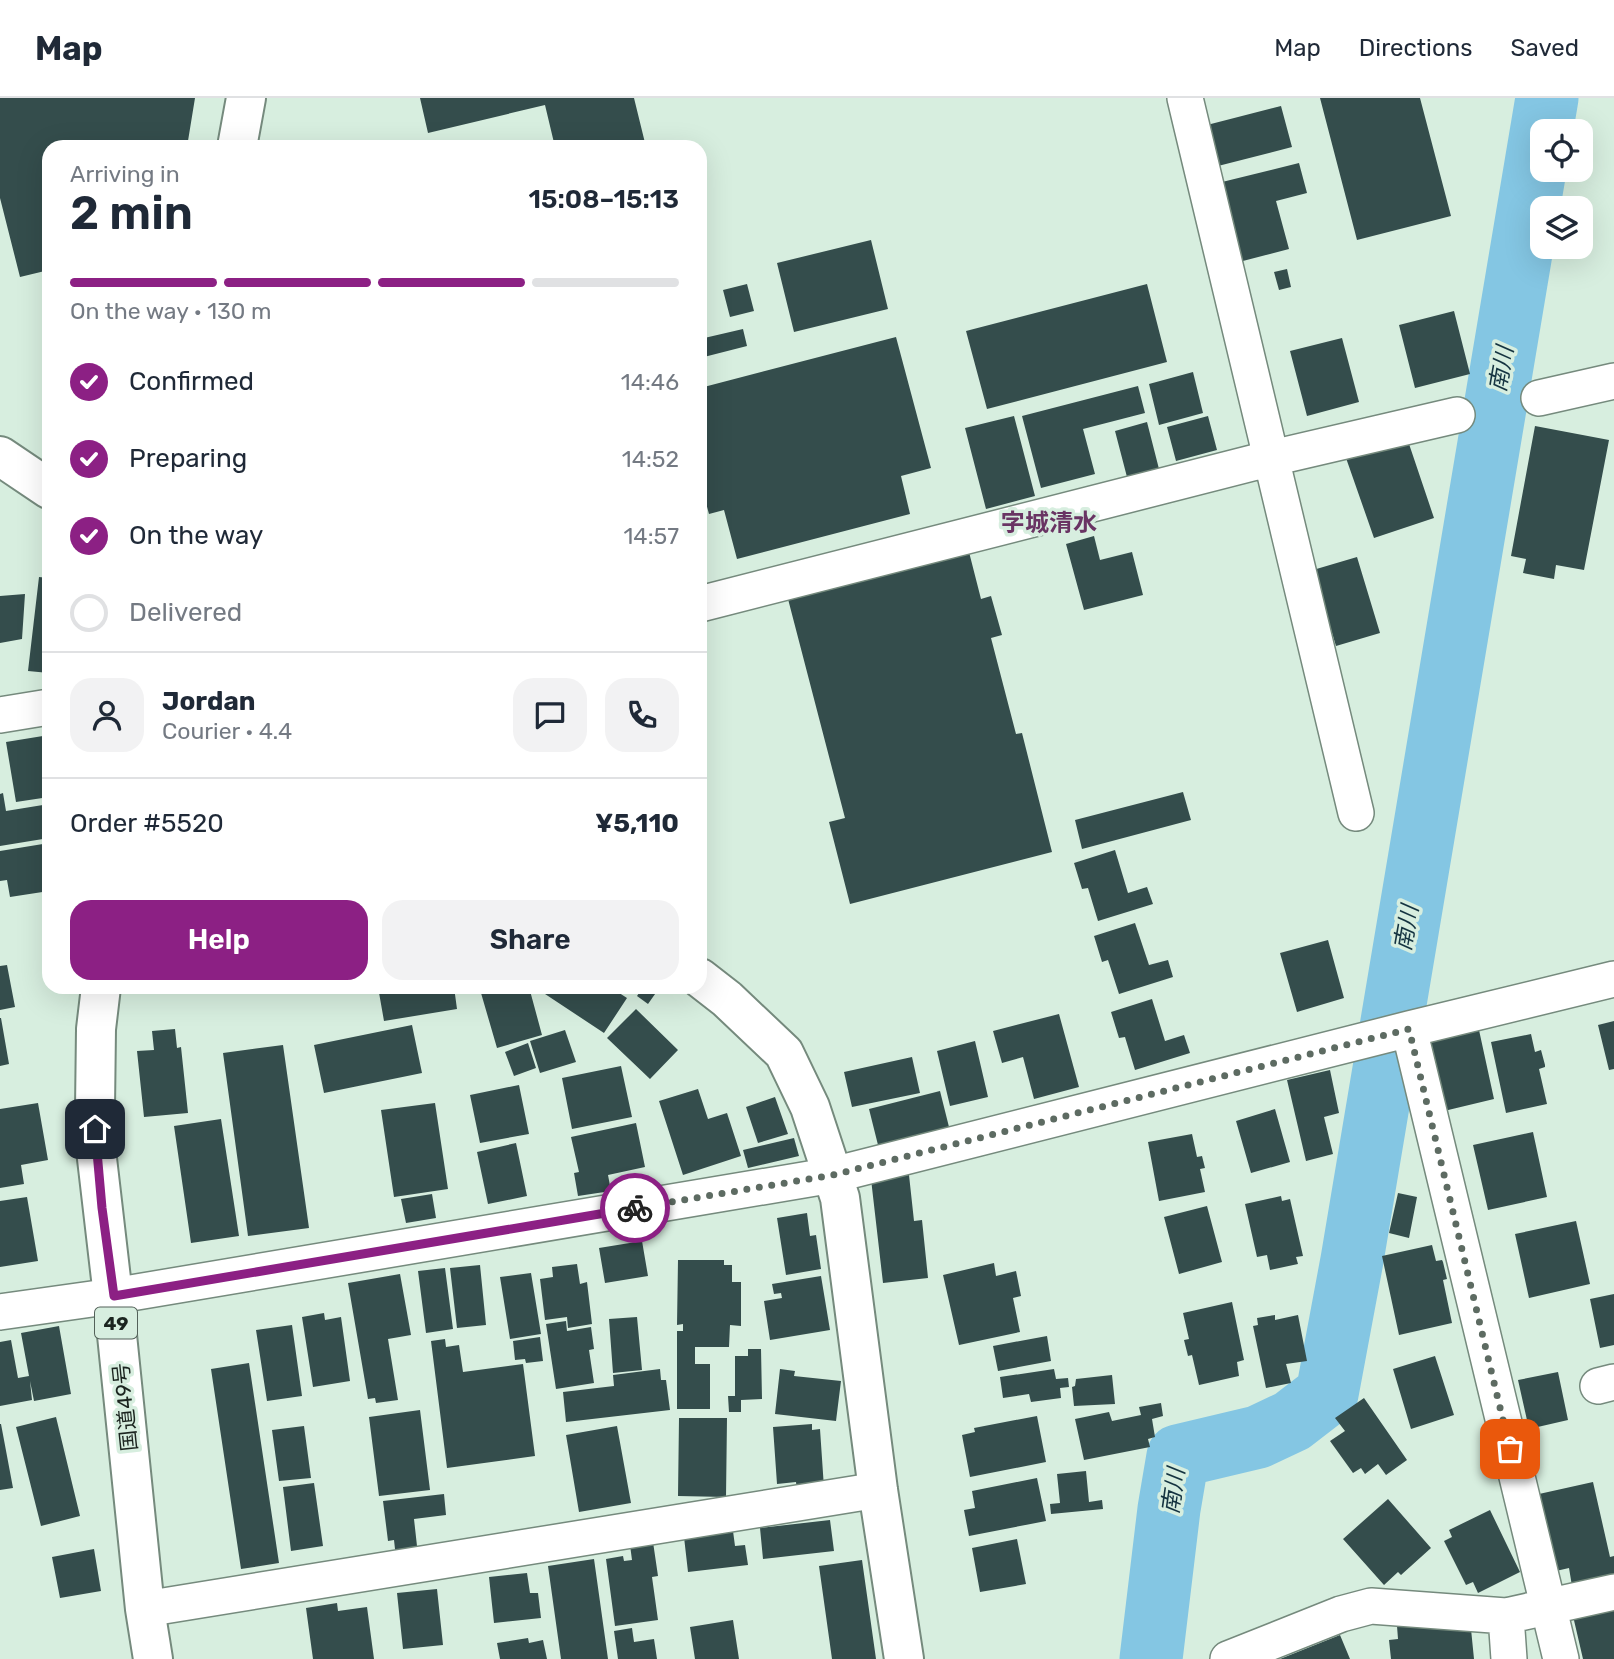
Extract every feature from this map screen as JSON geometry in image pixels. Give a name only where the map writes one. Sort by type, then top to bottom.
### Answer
[{"type":"main road","points":[[238,140],[246,98]]},
{"type":"main road","points":[[0,456],[42,484]]},
{"type":"main road","points":[[707,983],[784,1053],[810,1107],[840,1198],[878,1490],[904,1659]]},
{"type":"main road","name":"国道49号","points":[[100,994],[96,1029],[96,1150],[114,1296],[145,1609],[153,1659]]},
{"type":"street","points":[[1185,98],[1356,813]]},
{"type":"street","points":[[1539,398],[1614,381]]},
{"type":"street","points":[[707,602],[1272,458],[1457,415]]},
{"type":"street","points":[[0,715],[42,708]]},
{"type":"street","points":[[0,1312],[114,1296],[833,1175],[1614,979]]},
{"type":"street","points":[[1409,1029],[1561,1659]]},
{"type":"street","points":[[145,1609],[878,1490]]},
{"type":"street","points":[[1228,1659],[1341,1614],[1371,1606],[1506,1616],[1614,1592]]},
{"type":"street","points":[[1506,1616],[1509,1659]]},
{"type":"building","points":[[0,98],[195,98],[188,140],[42,140],[42,272],[20,277],[0,198]]},
{"type":"building","points":[[420,98],[634,98],[644,140],[553,140],[545,105],[428,133]]},
{"type":"building","points":[[1320,98],[1420,98],[1451,216],[1357,240]]},
{"type":"building","points":[[1281,106],[1292,147],[1218,166],[1207,125]]},
{"type":"building","points":[[1299,163],[1307,193],[1276,201],[1289,249],[1239,262],[1218,183]]},
{"type":"building","points":[[871,240],[888,309],[794,332],[777,263]]},
{"type":"building","points":[[1287,269],[1291,287],[1279,290],[1274,272]]},
{"type":"building","points":[[747,284],[754,311],[730,317],[723,290]]},
{"type":"building","points":[[1147,284],[1167,362],[987,409],[966,331]]},
{"type":"building","points":[[1454,311],[1470,374],[1415,388],[1399,325]]},
{"type":"building","points":[[743,329],[747,346],[707,356],[707,337]]},
{"type":"building","points":[[896,337],[931,468],[901,476],[910,514],[737,559],[724,510],[709,514],[707,507],[707,386]]},
{"type":"building","points":[[1342,338],[1359,402],[1307,416],[1290,351]]},
{"type":"building","points":[[1193,372],[1203,413],[1159,425],[1149,384]]},
{"type":"building","points":[[1138,386],[1145,413],[1083,429],[1095,474],[1041,488],[1022,416]]},
{"type":"building","points":[[1014,416],[1035,496],[986,509],[965,428]]},
{"type":"building","points":[[1208,416],[1217,450],[1176,461],[1167,427]]},
{"type":"building","points":[[1147,422],[1159,469],[1127,477],[1115,431]]},
{"type":"building","points":[[1535,426],[1609,440],[1584,570],[1556,565],[1554,579],[1523,573],[1526,559],[1511,556]]},
{"type":"building","points":[[1407,438],[1434,518],[1374,538],[1346,458]]},
{"type":"building","points":[[1094,536],[1100,560],[1132,552],[1143,595],[1084,610],[1066,544]]},
{"type":"building","points":[[969,552],[981,599],[991,596],[1002,635],[991,638],[1016,734],[1022,733],[1052,852],[850,904],[829,822],[845,818],[788,599]]},
{"type":"building","points":[[1357,557],[1380,633],[1336,646],[1313,570]]},
{"type":"building","points":[[39,577],[42,577],[42,672],[28,671]]},
{"type":"building","points":[[25,594],[22,639],[0,643],[0,596]]},
{"type":"building","points":[[42,736],[42,798],[16,802],[6,742]]},
{"type":"building","points":[[1183,792],[1191,820],[1082,849],[1075,820]]},
{"type":"building","points":[[3,793],[6,811],[42,805],[42,839],[0,846],[0,794]]},
{"type":"building","points":[[42,844],[42,892],[10,897],[7,880],[0,881],[0,851]]},
{"type":"building","points":[[1115,850],[1128,893],[1147,887],[1153,904],[1098,921],[1088,888],[1082,889],[1074,863]]},
{"type":"building","points":[[1135,923],[1149,965],[1168,960],[1173,977],[1119,994],[1108,960],[1102,962],[1094,936]]},
{"type":"building","points":[[1328,940],[1344,998],[1297,1012],[1280,953]]},
{"type":"building","points":[[7,965],[15,1007],[0,1010],[0,966]]},
{"type":"building","points":[[379,994],[455,994],[457,1009],[384,1021]]},
{"type":"building","points":[[481,994],[531,994],[542,1035],[497,1048]]},
{"type":"building","points":[[545,994],[621,994],[627,998],[604,1033]]},
{"type":"building","points":[[638,994],[655,994],[648,1004],[637,996]]},
{"type":"building","points":[[1152,999],[1165,1041],[1184,1035],[1190,1053],[1135,1070],[1125,1037],[1119,1038],[1111,1012]]},
{"type":"building","points":[[636,1009],[678,1050],[650,1079],[607,1038]]},
{"type":"building","points":[[1059,1014],[1079,1087],[1034,1099],[1023,1057],[1002,1063],[993,1031]]},
{"type":"building","points":[[0,1018],[9,1064],[0,1066]]},
{"type":"building","points":[[1614,1021],[1614,1069],[1609,1070],[1598,1025]]},
{"type":"building","points":[[412,1025],[422,1073],[324,1093],[314,1045]]},
{"type":"building","points":[[175,1029],[177,1048],[181,1047],[188,1113],[144,1117],[137,1051],[154,1050],[152,1031]]},
{"type":"building","points":[[565,1030],[576,1062],[540,1073],[530,1041]]},
{"type":"building","points":[[1479,1030],[1494,1099],[1444,1111],[1429,1041]]},
{"type":"building","points":[[1531,1034],[1535,1052],[1541,1050],[1545,1065],[1539,1069],[1547,1104],[1506,1113],[1491,1042]]},
{"type":"building","points":[[975,1041],[988,1097],[950,1106],[937,1051]]},
{"type":"building","points":[[528,1043],[536,1068],[514,1076],[505,1052]]},
{"type":"building","points":[[283,1045],[309,1228],[248,1236],[223,1053]]},
{"type":"building","points":[[912,1057],[920,1093],[852,1107],[844,1072]]},
{"type":"building","points":[[621,1066],[632,1117],[572,1129],[562,1078]]},
{"type":"building","points":[[1330,1070],[1339,1113],[1324,1117],[1333,1154],[1306,1161],[1287,1080]]},
{"type":"building","points":[[519,1085],[529,1134],[480,1143],[470,1095]]},
{"type":"building","points":[[698,1089],[708,1119],[727,1113],[741,1156],[683,1175],[659,1101]]},
{"type":"building","points":[[940,1091],[950,1131],[879,1149],[869,1109]]},
{"type":"building","points":[[775,1097],[788,1134],[758,1143],[746,1107]]},
{"type":"building","points":[[38,1103],[48,1160],[21,1165],[24,1184],[0,1188],[0,1109]]},
{"type":"building","points":[[435,1103],[448,1189],[394,1197],[381,1110]]},
{"type":"building","points":[[1275,1109],[1290,1162],[1251,1173],[1236,1121]]},
{"type":"building","points":[[221,1119],[239,1236],[191,1243],[174,1126]]},
{"type":"building","points":[[636,1123],[645,1167],[608,1175],[611,1191],[578,1196],[574,1173],[579,1172],[571,1137]]},
{"type":"building","points":[[1533,1132],[1547,1197],[1488,1210],[1473,1145]]},
{"type":"building","points":[[1192,1134],[1197,1157],[1202,1156],[1205,1168],[1200,1169],[1205,1192],[1159,1201],[1148,1142]]},
{"type":"building","points":[[794,1138],[799,1156],[748,1168],[743,1150]]},
{"type":"building","points":[[516,1143],[527,1196],[488,1204],[477,1152]]},
{"type":"building","points":[[909,1175],[914,1221],[922,1220],[928,1278],[883,1283],[871,1179]]},
{"type":"building","points":[[1398,1193],[1417,1197],[1409,1238],[1389,1233]]},
{"type":"building","points":[[432,1194],[436,1218],[406,1223],[401,1199]]},
{"type":"building","points":[[1281,1196],[1282,1201],[1290,1199],[1303,1256],[1296,1257],[1298,1264],[1270,1270],[1267,1255],[1257,1257],[1245,1204]]},
{"type":"building","points":[[27,1197],[38,1261],[0,1267],[0,1201]]},
{"type":"building","points":[[1207,1206],[1222,1262],[1179,1274],[1164,1217]]},
{"type":"building","points":[[807,1213],[810,1236],[816,1235],[821,1269],[786,1275],[777,1218]]},
{"type":"building","points":[[1576,1221],[1590,1284],[1529,1298],[1515,1234]]},
{"type":"building","points":[[642,1241],[648,1276],[605,1283],[599,1248]]},
{"type":"building","points":[[1432,1245],[1436,1261],[1443,1262],[1447,1279],[1443,1280],[1452,1323],[1399,1335],[1382,1256]]},
{"type":"building","points":[[678,1260],[724,1260],[724,1265],[732,1265],[732,1282],[741,1282],[741,1326],[730,1325],[729,1347],[695,1347],[695,1364],[710,1364],[710,1409],[677,1409],[677,1331],[683,1331],[683,1324],[677,1325]]},
{"type":"building","points":[[994,1263],[996,1276],[1016,1271],[1021,1296],[1013,1298],[1020,1332],[959,1345],[943,1275]]},
{"type":"building","points":[[577,1264],[580,1284],[587,1282],[592,1324],[568,1328],[567,1317],[545,1320],[540,1279],[553,1277],[552,1267]]},
{"type":"building","points":[[480,1265],[486,1325],[457,1328],[450,1268]]},
{"type":"building","points":[[445,1268],[453,1329],[426,1333],[418,1271]]},
{"type":"building","points":[[531,1273],[541,1334],[510,1339],[500,1277]]},
{"type":"building","points":[[400,1274],[411,1335],[388,1339],[398,1400],[376,1403],[375,1398],[368,1399],[348,1283]]},
{"type":"building","points":[[821,1276],[830,1330],[770,1340],[764,1301],[782,1298],[781,1293],[774,1294],[772,1284]]},
{"type":"building","points":[[1614,1294],[1614,1345],[1600,1348],[1590,1299]]},
{"type":"building","points":[[1232,1302],[1244,1360],[1237,1362],[1239,1376],[1199,1385],[1192,1355],[1188,1356],[1184,1340],[1189,1339],[1183,1313]]},
{"type":"building","points":[[324,1313],[325,1320],[341,1317],[350,1381],[313,1387],[302,1317]]},
{"type":"building","points":[[1275,1315],[1275,1320],[1298,1315],[1307,1361],[1286,1364],[1291,1383],[1266,1388],[1253,1326],[1258,1325],[1257,1318]]},
{"type":"building","points":[[637,1317],[642,1370],[613,1373],[609,1319]]},
{"type":"building","points":[[566,1321],[567,1331],[591,1327],[594,1349],[589,1350],[594,1383],[556,1389],[546,1324]]},
{"type":"building","points":[[292,1325],[302,1396],[267,1401],[256,1330]]},
{"type":"building","points":[[59,1326],[71,1394],[34,1401],[30,1381],[32,1400],[0,1406],[0,1342],[11,1340],[18,1378],[29,1376],[21,1333]]},
{"type":"building","points":[[1047,1336],[1051,1361],[998,1371],[993,1346]]},
{"type":"building","points":[[540,1337],[543,1361],[526,1363],[525,1359],[515,1360],[513,1341]]},
{"type":"building","points":[[445,1339],[446,1347],[459,1345],[463,1372],[523,1364],[535,1456],[447,1468],[431,1341]]},
{"type":"building","points":[[748,1349],[761,1349],[762,1399],[741,1400],[741,1412],[729,1412],[728,1396],[735,1396],[735,1356],[748,1356]]},
{"type":"building","points":[[1435,1356],[1454,1415],[1411,1429],[1393,1369]]},
{"type":"building","points":[[249,1363],[279,1563],[241,1569],[211,1369]]},
{"type":"building","points":[[660,1369],[661,1380],[666,1380],[670,1410],[566,1422],[563,1392],[614,1386],[613,1375]]},
{"type":"building","points":[[780,1369],[795,1371],[794,1376],[841,1381],[836,1421],[775,1414]]},
{"type":"building","points":[[1054,1369],[1056,1379],[1068,1378],[1069,1387],[1060,1388],[1061,1398],[1031,1402],[1029,1394],[1003,1398],[1000,1377]]},
{"type":"building","points":[[1558,1372],[1568,1420],[1529,1429],[1518,1380]]},
{"type":"building","points":[[1112,1375],[1115,1404],[1074,1406],[1072,1387],[1075,1386],[1076,1379]]},
{"type":"building","points":[[1364,1398],[1407,1460],[1386,1475],[1378,1464],[1365,1474],[1361,1468],[1353,1473],[1330,1441],[1345,1431],[1335,1418]]},
{"type":"building","points":[[1161,1403],[1163,1416],[1152,1419],[1155,1437],[1148,1439],[1150,1447],[1084,1460],[1075,1419],[1109,1412],[1112,1421],[1141,1415],[1139,1407]]},
{"type":"building","points":[[420,1410],[430,1490],[379,1496],[369,1417]]},
{"type":"building","points":[[1037,1416],[1046,1462],[970,1477],[962,1435],[975,1432],[974,1428]]},
{"type":"building","points":[[56,1417],[80,1516],[41,1526],[16,1427]]},
{"type":"building","points":[[679,1418],[727,1418],[726,1497],[678,1496]]},
{"type":"building","points":[[0,1424],[13,1488],[0,1490]]},
{"type":"building","points":[[812,1424],[812,1430],[820,1429],[824,1488],[797,1490],[796,1482],[777,1484],[773,1427]]},
{"type":"building","points":[[304,1426],[311,1478],[279,1481],[272,1430]]},
{"type":"building","points":[[617,1426],[631,1503],[579,1512],[566,1435]]},
{"type":"building","points":[[1086,1471],[1089,1502],[1102,1500],[1103,1509],[1051,1514],[1050,1504],[1060,1503],[1057,1474]]},
{"type":"building","points":[[1037,1478],[1046,1521],[969,1536],[964,1510],[975,1508],[972,1491]]},
{"type":"building","points":[[1593,1482],[1610,1557],[1614,1556],[1614,1577],[1572,1586],[1569,1568],[1556,1571],[1539,1494]]},
{"type":"building","points":[[314,1483],[323,1546],[291,1551],[283,1487]]},
{"type":"building","points":[[444,1494],[446,1515],[414,1519],[418,1555],[396,1558],[394,1540],[388,1541],[383,1501]]},
{"type":"building","points":[[1388,1499],[1431,1548],[1401,1575],[1398,1572],[1384,1585],[1343,1539]]},
{"type":"building","points":[[1490,1510],[1520,1572],[1478,1593],[1473,1582],[1466,1585],[1444,1541],[1452,1537],[1449,1530]]},
{"type":"building","points":[[830,1520],[834,1551],[763,1559],[760,1528]]},
{"type":"building","points":[[733,1531],[735,1546],[745,1545],[748,1565],[688,1572],[684,1537]]},
{"type":"building","points":[[1017,1539],[1026,1584],[980,1592],[972,1548]]},
{"type":"building","points":[[653,1542],[658,1576],[652,1577],[658,1620],[615,1626],[606,1559],[623,1556],[624,1561],[632,1560],[630,1545]]},
{"type":"building","points":[[94,1549],[101,1591],[60,1598],[52,1557]]},
{"type":"building","points":[[594,1559],[608,1659],[561,1659],[548,1566]]},
{"type":"building","points":[[862,1560],[876,1659],[832,1659],[819,1566]]},
{"type":"building","points":[[527,1573],[530,1593],[538,1593],[541,1618],[494,1623],[489,1577]]},
{"type":"building","points":[[437,1589],[443,1645],[403,1649],[397,1593]]},
{"type":"building","points":[[337,1603],[338,1611],[367,1607],[374,1659],[313,1659],[306,1608]]},
{"type":"building","points":[[1614,1606],[1614,1659],[1583,1659],[1573,1616]]},
{"type":"building","points":[[1470,1619],[1474,1659],[1391,1659],[1389,1640],[1398,1639],[1397,1626]]},
{"type":"building","points":[[733,1620],[739,1659],[695,1659],[690,1627]]},
{"type":"building","points":[[632,1628],[634,1642],[654,1639],[657,1659],[618,1659],[614,1631]]},
{"type":"building","points":[[1340,1635],[1350,1659],[1280,1659]]},
{"type":"building","points":[[528,1638],[529,1643],[543,1640],[547,1659],[500,1659],[497,1643]]},
{"type":"waterway","name":"南川","points":[[1151,1659],[1178,1456],[1258,1437],[1292,1421],[1327,1394],[1352,1260],[1547,98]]},
{"type":"way so far","points":[[635,1208],[833,1175],[1409,1029],[1510,1449]]},
{"type":"district","name":"字城清水","points":[[1049,523]]},
{"type":"route","points":[[95,1129],[114,1296],[635,1208]]}]
